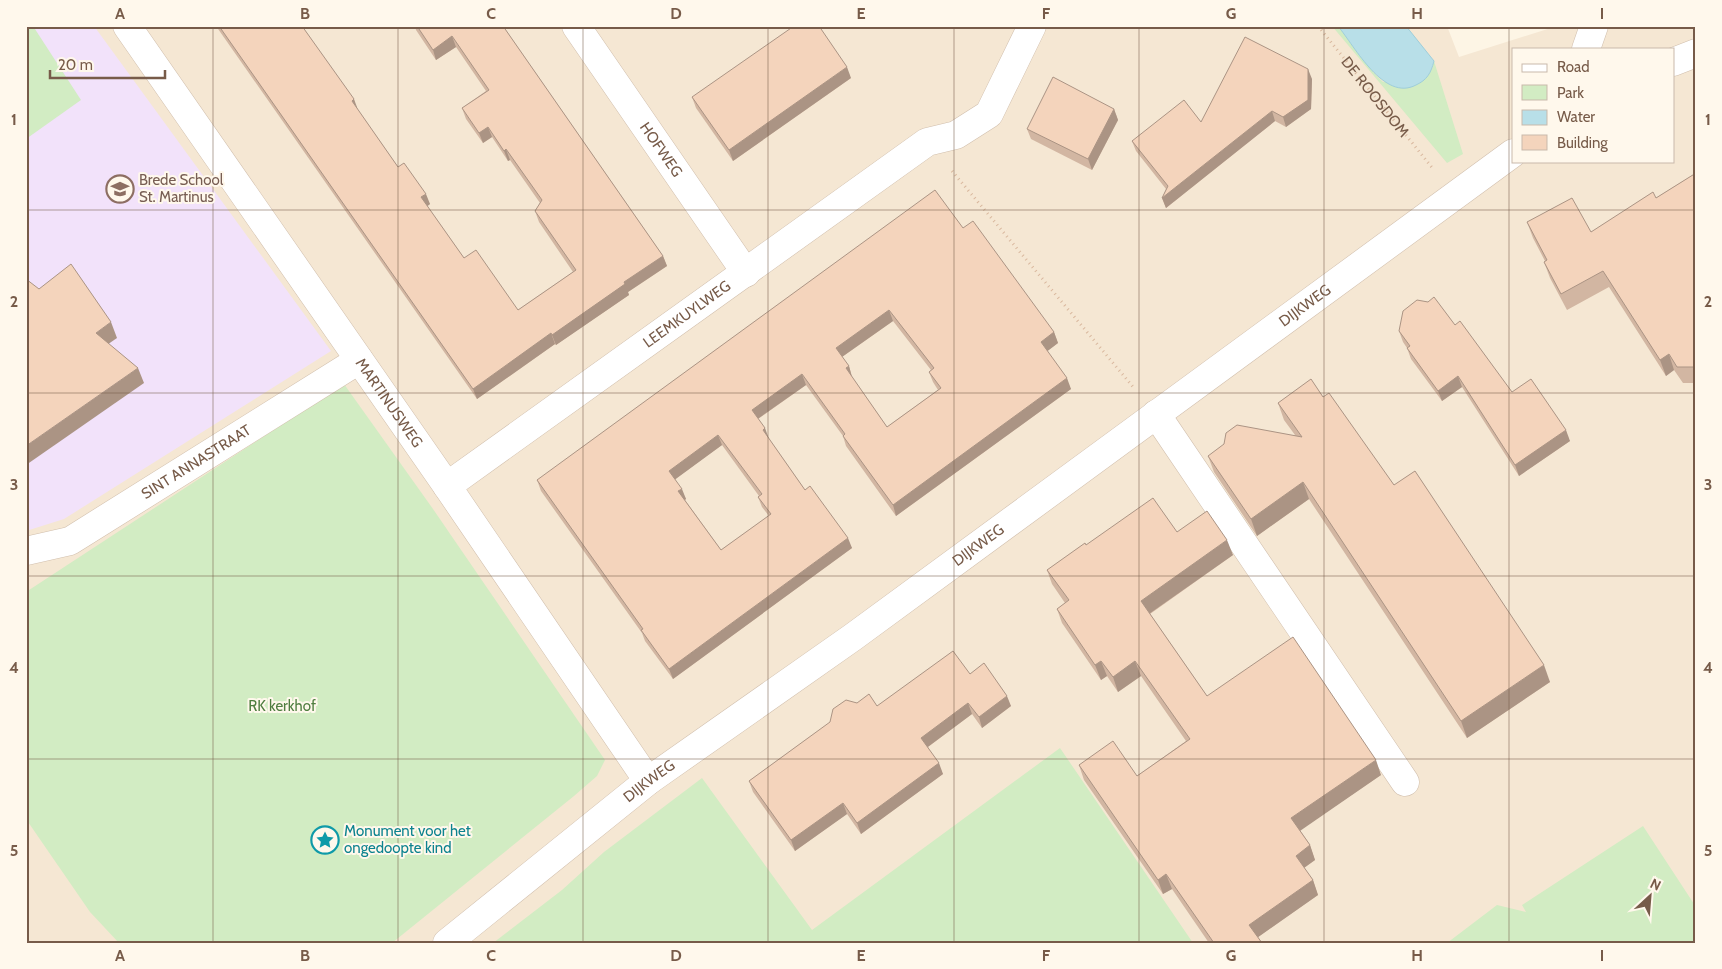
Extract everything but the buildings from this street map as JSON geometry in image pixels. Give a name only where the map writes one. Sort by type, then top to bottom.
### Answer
[{"type":"street","name":"MARTINUSWEG","points":[[127,26],[447,486],[648,781]]},
{"type":"street","name":"HOFWEG","points":[[576,26],[746,273]]},
{"type":"street","points":[[927,142],[956,135],[988,114],[1032,26]]},
{"type":"street","points":[[1586,48],[1594,26]]},
{"type":"street","points":[[1674,62],[1696,52]]},
{"type":"street","name":"LEEMKUYLWEG","points":[[447,486],[927,142]]},
{"type":"street","name":"DIJKWEG","points":[[447,943],[648,781],[853,637],[1512,154]]},
{"type":"street","name":"SINT ANNASTRAAT","points":[[26,551],[70,540],[359,360]]},
{"type":"street","points":[[1156,414],[1404,782]]},
{"type":"path","name":"DE ROOSDOM","points":[[1318,26],[1432,168]]},
{"type":"path","points":[[927,142],[1156,414]]},
{"type":"shaded area","points":[[26,26],[1447,26],[1459,57],[1557,26],[1696,26],[1696,943],[26,943]]},
{"type":"shaded area","name":"Brede School St. Martinus","points":[[26,26],[94,26],[331,351],[64,519],[26,531]]},
{"type":"green space","points":[[26,26],[33,26],[81,100],[26,139]]},
{"type":"green space","points":[[1332,26],[1338,26],[1383,82],[1432,69],[1434,61],[1463,154],[1447,163]]},
{"type":"green space","name":"RK kerkhof","points":[[344,384],[433,509],[605,760],[597,776],[574,796],[392,943],[119,943],[90,912],[26,819],[26,592]]},
{"type":"green space","points":[[1060,748],[1193,943],[493,943],[562,890],[604,852],[702,778],[812,930]]},
{"type":"green space","points":[[1643,826],[1696,907],[1696,943],[1447,943],[1497,905],[1526,912],[1522,905]]},
{"type":"water","points":[[1338,26],[1406,26],[1434,61],[1430,73],[1423,81],[1416,85],[1404,88],[1393,86],[1371,70]]},
{"type":"place","name":"Brede School St. Martinus","points":[[120,189]]},
{"type":"place","name":"Monument voor het ongedoopte kind","points":[[325,840]]}]
